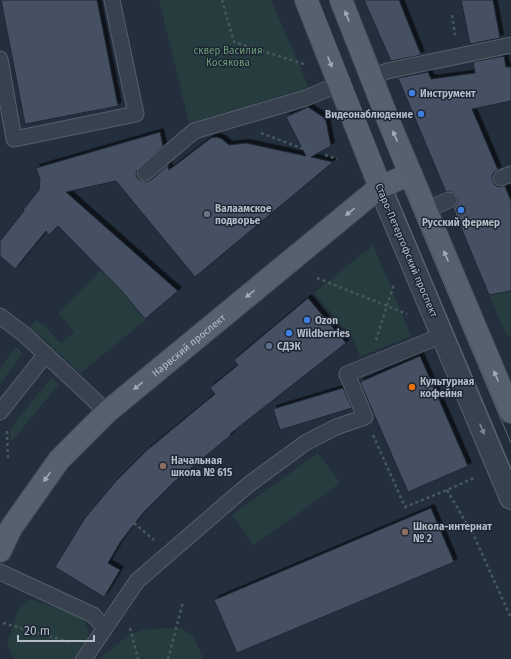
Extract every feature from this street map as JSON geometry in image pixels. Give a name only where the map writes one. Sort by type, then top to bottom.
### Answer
[{"type":"main road","name":"Старо-Петергофский проспект","points":[[306,0],[380,187]]},
{"type":"main road","points":[[341,0],[371,78],[511,412]]},
{"type":"main road","name":"Нарвский проспект","points":[[0,551],[11,528],[59,460],[107,412],[380,187],[411,174]]},
{"type":"street","name":"Старо-Петергофский проспект","points":[[380,187],[511,498]]},
{"type":"lane","points":[[0,59],[14,139],[136,114],[112,0]]},
{"type":"lane","points":[[371,78],[387,71],[511,46]]},
{"type":"lane","points":[[145,173],[194,131],[306,98],[339,84]]},
{"type":"lane","points":[[426,210],[449,200]]},
{"type":"lane","points":[[0,316],[25,335],[107,412]]},
{"type":"lane","points":[[84,659],[137,582],[248,485],[305,443],[336,427],[365,417],[347,374],[443,335]]},
{"type":"lane","points":[[0,412],[46,354]]},
{"type":"lane","points":[[0,572],[94,615],[105,628]]},
{"type":"path","points":[[222,0],[234,42],[304,64]]},
{"type":"path","points":[[255,113],[261,133],[309,151]]},
{"type":"path","points":[[325,155],[337,159]]},
{"type":"path","points":[[316,278],[410,315]]},
{"type":"path","points":[[368,366],[395,281]]},
{"type":"path","points":[[0,412],[7,428],[8,458]]},
{"type":"path","points":[[365,417],[406,507],[478,475]]},
{"type":"path","points":[[447,490],[474,536],[511,618]]},
{"type":"path","points":[[134,523],[138,527]]},
{"type":"path","points":[[168,659],[183,602]]},
{"type":"path","points":[[3,624],[71,643]]},
{"type":"green space","name":"сквер Василия Косякова","points":[[159,0],[271,0],[309,88],[189,123]]},
{"type":"green space","points":[[373,245],[411,336],[360,357],[353,338],[314,293]]},
{"type":"green space","points":[[102,269],[146,320],[80,373],[41,336],[29,329],[36,320],[45,326],[61,344],[74,332],[58,313]]},
{"type":"green space","points":[[511,291],[511,336],[507,336],[489,295]]},
{"type":"green space","points":[[16,347],[23,353],[0,384],[0,368]]},
{"type":"green space","points":[[51,378],[59,384],[11,442],[10,429]]},
{"type":"green space","points":[[318,453],[340,483],[254,545],[232,515]]},
{"type":"green space","points":[[30,599],[81,616],[89,631],[79,659],[14,659],[7,644],[18,610]]},
{"type":"green space","points":[[181,628],[194,637],[203,659],[99,659],[130,634],[147,629]]},
{"type":"building","points":[[1,0],[97,0],[118,106],[25,124]]},
{"type":"building","points":[[364,0],[399,0],[421,55],[391,61]]},
{"type":"building","points":[[461,0],[493,0],[500,38],[470,44]]},
{"type":"building","points":[[504,56],[506,67],[511,67],[511,101],[472,109],[498,170],[494,172],[492,176],[493,182],[499,187],[505,186],[511,201],[511,291],[489,295],[453,208],[458,201],[457,197],[450,191],[446,192],[398,78],[428,72],[431,79],[475,73],[473,62]]},
{"type":"building","name":"Валаамское подворье","points":[[308,107],[323,117],[326,121],[331,146],[311,157],[333,162],[195,277],[116,181],[66,192],[178,291],[145,319],[120,289],[58,226],[49,235],[46,231],[15,269],[0,256],[0,241],[39,190],[40,179],[36,168],[160,132],[163,146],[137,170],[136,175],[138,179],[142,181],[146,182],[151,180],[168,165],[169,170],[211,138],[217,137],[229,145],[246,143],[306,156],[286,117]]},
{"type":"building","name":"Начальная школа № 615","points":[[308,298],[346,343],[230,434],[231,435],[173,483],[144,512],[121,541],[108,563],[120,570],[104,597],[55,567],[85,518],[116,481],[146,451],[215,394],[210,388],[238,365],[234,360]]},
{"type":"building","points":[[420,356],[468,466],[408,492],[360,382]]},
{"type":"building","points":[[343,388],[352,408],[280,430],[273,409]]},
{"type":"building","points":[[431,508],[454,562],[237,653],[214,600]]},
{"type":"tram line","points":[[318,0],[390,182],[511,470]]},
{"type":"tram line","points":[[331,0],[400,179],[511,443]]},
{"type":"place","name":"Инструмент","points":[[412,93]]},
{"type":"place","name":"Видеонаблюдение","points":[[421,114]]},
{"type":"place","name":"Русский фермер","points":[[461,210]]},
{"type":"place","name":"Валаамское подворье","points":[[207,214]]},
{"type":"place","name":"Ozon","points":[[307,320]]},
{"type":"place","name":"Wildberries","points":[[289,333]]},
{"type":"place","name":"СДЭК","points":[[269,346]]},
{"type":"place","name":"Культурная кофейня","points":[[412,387]]},
{"type":"place","name":"Начальная школа № 615","points":[[163,466]]},
{"type":"place","name":"Школа-интернат № 2","points":[[405,532]]}]
